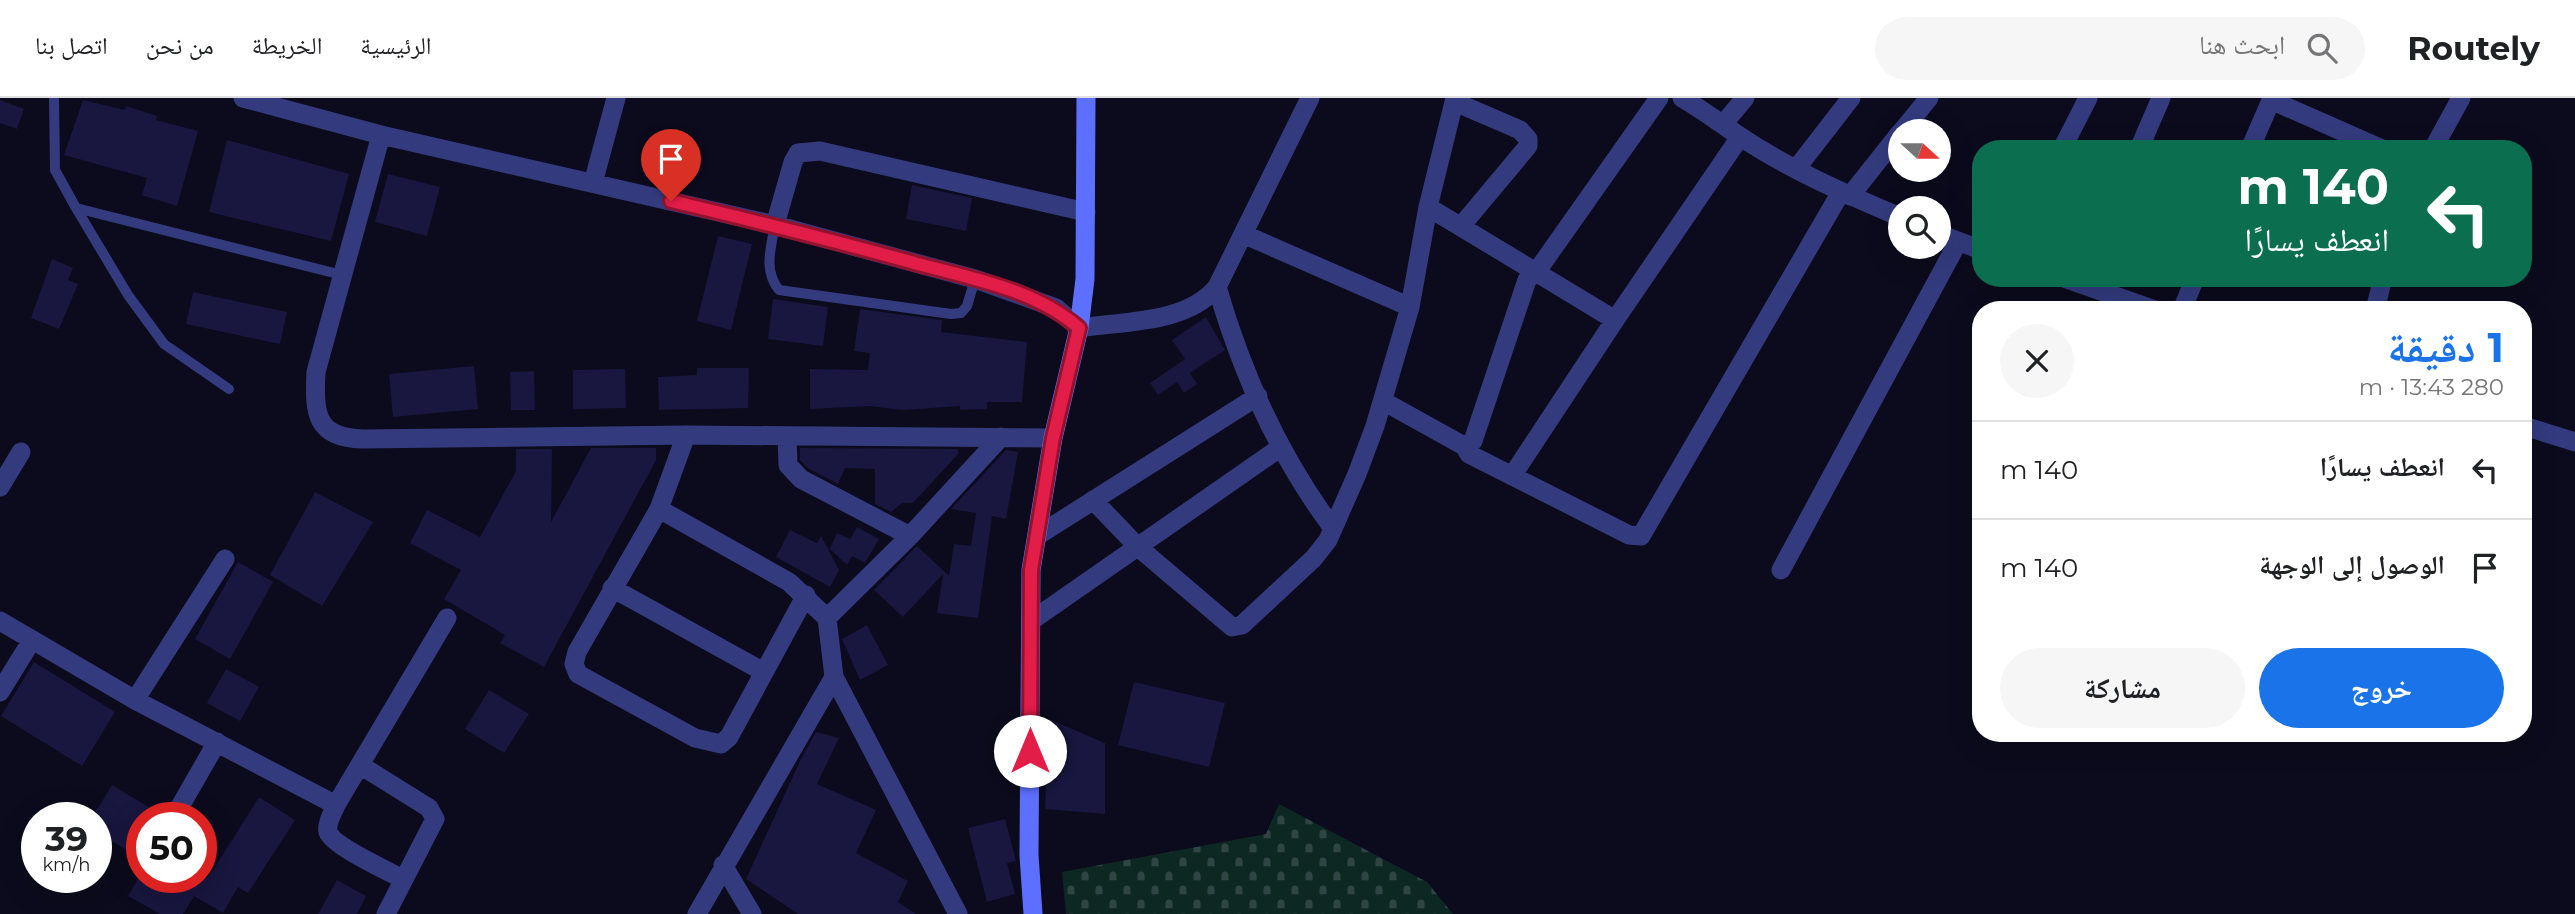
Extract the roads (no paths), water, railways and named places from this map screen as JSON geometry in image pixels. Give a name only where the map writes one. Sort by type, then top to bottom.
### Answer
[{"type":"main road","points":[[1033,914],[1029,855],[1031,570],[1053,438],[1079,328],[1087,242],[1086,98]]},
{"type":"street","points":[[243,98],[381,135],[775,225],[975,279],[1056,308],[1079,328],[1177,313],[1206,300],[1217,287],[1310,98]]},
{"type":"street","points":[[593,183],[616,98]]},
{"type":"street","points":[[1464,446],[1473,441],[1527,280],[1537,271],[1659,98]]},
{"type":"street","points":[[1682,98],[1724,123],[1740,137],[1796,169],[1888,212]]},
{"type":"street","points":[[1724,123],[1745,98]]},
{"type":"street","points":[[1796,169],[1851,98]]},
{"type":"street","points":[[1911,119],[1928,98]]},
{"type":"street","points":[[2144,140],[2161,98]]},
{"type":"street","points":[[2438,140],[2460,98]]},
{"type":"street","points":[[2254,140],[2272,99],[2362,140]]},
{"type":"street","points":[[1093,500],[1138,547],[1225,623],[1239,627],[1314,558],[1328,540],[1357,474],[1410,307],[1429,207],[1455,100],[1520,130],[1528,138],[1528,146],[1462,225]]},
{"type":"street","points":[[2066,140],[2081,101]]},
{"type":"street","points":[[381,135],[316,372],[314,408],[327,430],[346,439],[686,435],[1053,438]]},
{"type":"street","points":[[1512,476],[1740,137]]},
{"type":"street","points":[[1382,401],[1464,446],[1469,454],[1629,535],[1641,536],[1845,194],[1888,146]]},
{"type":"street","points":[[775,225],[793,162],[798,153],[807,151],[820,151],[1086,212]]},
{"type":"street","points":[[1429,207],[1615,320]]},
{"type":"street","points":[[1242,234],[1410,307]]},
{"type":"street","points":[[1951,239],[1972,247]]},
{"type":"street","points":[[1781,570],[1958,242]]},
{"type":"street","points":[[1217,287],[1232,339],[1281,447],[1302,486],[1332,527]]},
{"type":"street","points":[[2090,287],[2129,301]]},
{"type":"street","points":[[1037,536],[1258,396]]},
{"type":"street","points":[[2532,429],[2575,442]]},
{"type":"street","points":[[686,435],[659,509],[577,652],[574,664],[578,674],[695,738],[721,744],[729,737],[762,671],[806,595]]},
{"type":"street","points":[[787,436],[788,465],[801,479],[910,536]]},
{"type":"street","points":[[827,618],[910,536],[1001,437]]},
{"type":"street","points":[[1031,621],[1281,447]]},
{"type":"street","points":[[0,487],[21,452]]},
{"type":"street","points":[[659,509],[806,595],[827,618],[834,677],[958,914]]},
{"type":"street","points":[[135,699],[225,559]]},
{"type":"street","points":[[612,588],[762,671]]},
{"type":"street","points":[[403,879],[329,834],[327,827],[336,805],[447,618]]},
{"type":"street","points":[[0,621],[135,699],[336,805]]},
{"type":"street","points":[[0,692],[32,640]]},
{"type":"street","points":[[697,914],[834,677]]},
{"type":"street","points":[[183,802],[217,742]]},
{"type":"street","points":[[360,765],[434,813],[433,828],[386,914]]},
{"type":"street","points":[[723,865],[752,914]]},
{"type":"lane","points":[[54,98],[55,170],[75,208],[128,295],[164,344],[229,389]]},
{"type":"lane","points":[[75,208],[342,275]]},
{"type":"lane","points":[[775,225],[768,263],[771,280],[779,290],[951,314],[961,313],[967,306],[975,279]]}]
